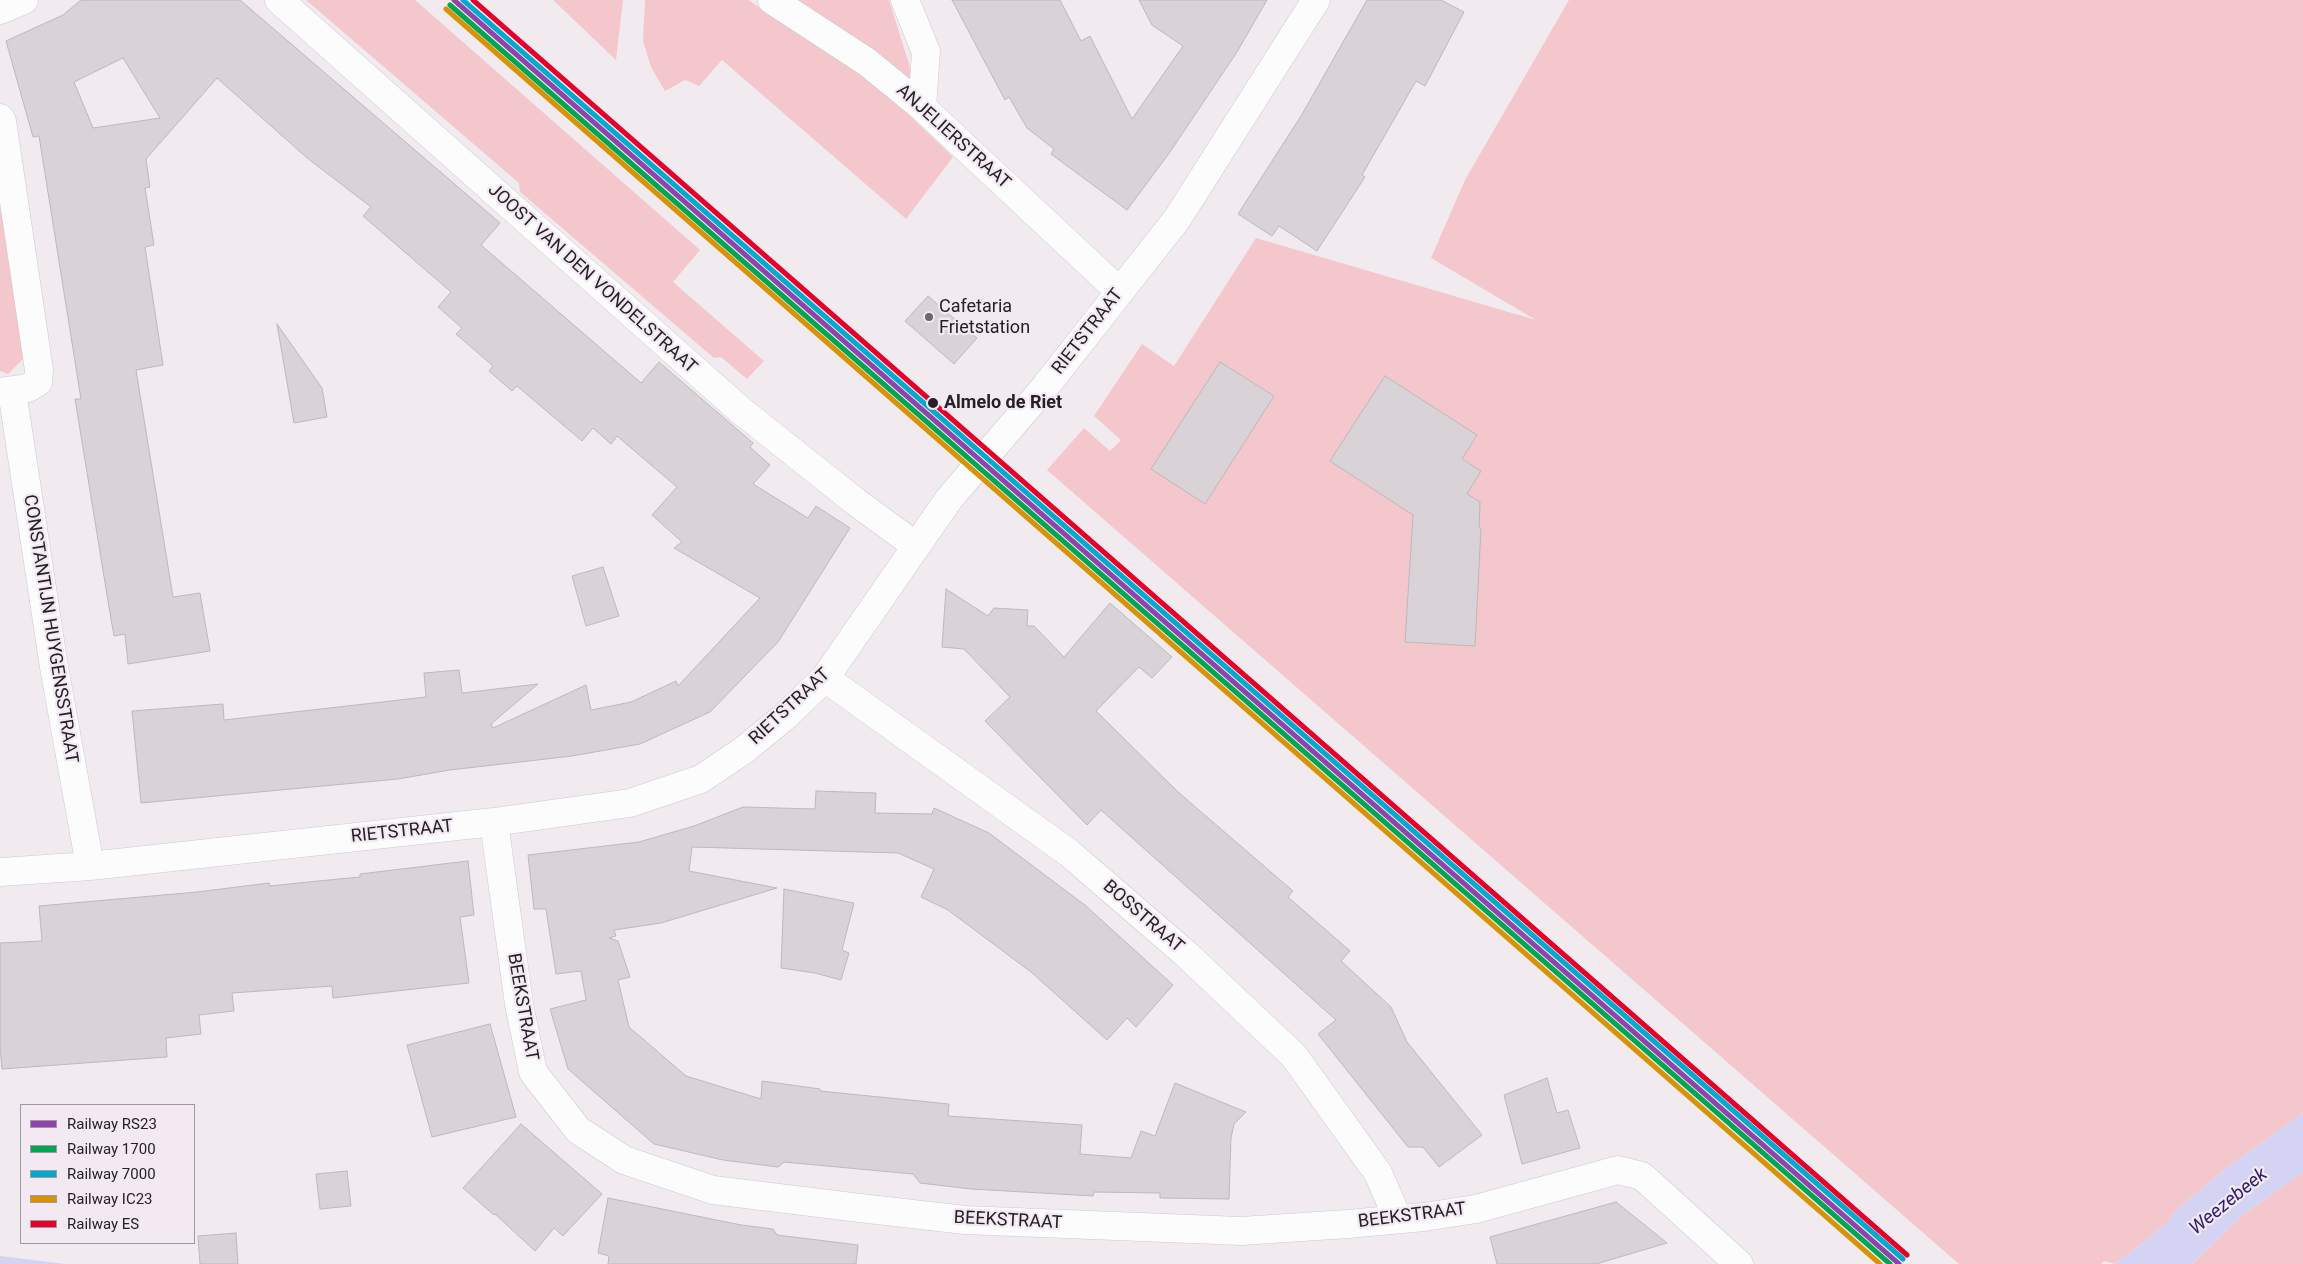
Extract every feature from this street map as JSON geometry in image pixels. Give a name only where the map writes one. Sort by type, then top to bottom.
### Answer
[{"type":"street","points":[[0,10],[24,0]]},
{"type":"street","name":"JOOST VAN DEN VONDELSTRAAT","points":[[278,0],[739,409],[856,502],[916,546]]},
{"type":"street","name":"ANJELIERSTRAAT","points":[[772,0],[867,62],[922,107],[1120,292]]},
{"type":"street","points":[[905,0],[926,52],[922,107]]},
{"type":"street","name":"RIETSTRAAT","points":[[0,872],[90,866],[494,822],[630,804],[700,779],[744,750],[783,718],[825,678],[956,491],[1045,386],[1177,219],[1316,0]]},
{"type":"street","name":"CONSTANTIJN HUYGENSSTRAAT","points":[[0,118],[2,121],[39,370],[38,382],[28,388],[6,391],[90,866]]},
{"type":"street","name":"BOSSTRAAT","points":[[825,678],[1069,853],[1208,974],[1294,1056],[1378,1173],[1398,1218]]},
{"type":"street","name":"BEEKSTRAAT","points":[[494,822],[519,1004],[533,1072],[578,1130],[624,1160],[713,1190],[965,1220],[1261,1232],[1476,1209],[1618,1170],[1642,1176],[1739,1264]]},
{"type":"shaded area","points":[[306,0],[415,0],[700,250],[673,282],[764,361],[747,379],[721,357],[714,358],[520,192],[519,183]]},
{"type":"shaded area","points":[[553,0],[623,0],[616,60]]},
{"type":"shaded area","points":[[645,0],[748,0],[871,79],[953,157],[906,219],[722,60],[699,86],[685,80],[665,91],[651,67],[643,41]]},
{"type":"shaded area","points":[[798,0],[889,0],[917,90],[814,11]]},
{"type":"shaded area","points":[[1569,0],[2303,0],[2303,1113],[2221,1172],[2171,1215],[2171,1219],[2115,1264],[2104,1261],[2101,1264],[1959,1264],[1047,470],[1084,428],[1110,451],[1121,440],[1094,416],[1142,344],[1174,366],[1256,238],[1536,320],[1431,258],[1465,180]]},
{"type":"shaded area","points":[[0,149],[24,358],[8,374],[0,371]]},
{"type":"shaded area","points":[[2303,1172],[2303,1264],[2192,1264],[2244,1214]]},
{"type":"water","name":"Weezebeek","points":[[2303,1113],[2303,1172],[2244,1214],[2192,1264],[2115,1264],[2171,1219],[2171,1215],[2221,1172]]},
{"type":"water","points":[[0,1256],[65,1264],[0,1264]]},
{"type":"building","points":[[81,0],[240,0],[500,223],[481,245],[641,383],[659,362],[753,443],[750,447],[770,465],[753,484],[808,518],[816,506],[850,528],[778,642],[710,712],[640,744],[572,756],[450,770],[398,779],[141,803],[132,711],[223,704],[224,720],[426,697],[424,673],[459,670],[462,693],[538,684],[491,724],[493,728],[586,685],[591,710],[631,702],[676,681],[678,686],[760,598],[674,548],[682,542],[652,515],[677,487],[617,436],[611,444],[593,428],[582,441],[517,386],[512,391],[489,371],[493,366],[456,334],[462,328],[438,307],[451,292],[363,216],[371,207],[306,157],[217,78],[146,159],[150,187],[145,188],[154,245],[145,247],[163,365],[136,370],[173,597],[200,593],[210,651],[128,664],[125,634],[114,636],[109,607],[75,399],[81,399],[39,136],[33,137],[6,41],[63,15]],"holes":[[[123,58],[160,118],[93,128],[74,82]]]},
{"type":"building","points":[[952,0],[1060,0],[1081,41],[1090,36],[1132,119],[1183,46],[1152,25],[1139,0],[1267,0],[1237,52],[1170,152],[1127,210],[1051,154],[1054,149],[1027,128],[1009,97],[1005,100]]},
{"type":"building","points":[[1367,0],[1441,0],[1464,12],[1425,86],[1416,81],[1362,175],[1365,177],[1317,251],[1279,226],[1272,236],[1238,214],[1301,116]]},
{"type":"building","points":[[928,296],[977,338],[954,364],[905,321]]},
{"type":"building","points":[[277,324],[322,388],[327,417],[294,423]]},
{"type":"building","points":[[1220,362],[1274,396],[1205,504],[1151,469]]},
{"type":"building","points":[[1385,376],[1477,435],[1462,459],[1481,471],[1467,494],[1480,502],[1479,528],[1481,528],[1475,646],[1405,642],[1413,515],[1330,461]]},
{"type":"building","points":[[603,567],[619,616],[586,626],[572,576]]},
{"type":"building","points":[[946,589],[988,616],[994,608],[1028,610],[1027,626],[1034,626],[1064,657],[1110,603],[1172,657],[1152,678],[1139,667],[1096,711],[1178,792],[1293,891],[1288,897],[1350,951],[1341,961],[1391,1007],[1407,1042],[1482,1135],[1439,1167],[1423,1147],[1408,1147],[1318,1034],[1336,1020],[1101,810],[1087,825],[985,721],[1010,697],[964,649],[942,647]]},
{"type":"building","points":[[816,791],[876,793],[875,813],[932,814],[934,808],[989,833],[1086,906],[1173,985],[1136,1027],[1127,1018],[1107,1040],[1031,972],[948,910],[921,897],[934,869],[898,853],[692,847],[689,871],[777,888],[661,923],[614,930],[616,936],[609,938],[618,941],[630,977],[618,980],[629,1027],[686,1076],[761,1099],[762,1081],[820,1089],[820,1091],[949,1104],[948,1116],[1082,1125],[1080,1154],[1131,1158],[1141,1131],[1155,1136],[1175,1083],[1246,1112],[1234,1124],[1231,1138],[1229,1199],[1160,1198],[1160,1193],[1094,1192],[1093,1196],[971,1189],[920,1183],[913,1174],[784,1162],[778,1167],[723,1160],[654,1144],[568,1069],[550,1009],[586,1000],[581,971],[556,974],[546,909],[534,909],[528,855],[639,842],[694,826],[743,807],[815,809]]},
{"type":"building","points":[[468,861],[474,915],[460,917],[469,983],[333,998],[332,986],[232,993],[234,1011],[199,1015],[201,1034],[166,1038],[167,1057],[2,1069],[0,1047],[0,943],[42,941],[39,906],[197,892],[269,883],[270,886],[360,877],[360,874]]},
{"type":"building","points":[[784,889],[854,903],[842,950],[849,953],[841,980],[815,973],[781,968]]},
{"type":"building","points":[[490,1024],[516,1117],[432,1137],[407,1045]]},
{"type":"building","points":[[1547,1078],[1557,1113],[1568,1110],[1580,1148],[1522,1164],[1504,1095]]},
{"type":"building","points":[[521,1124],[602,1194],[563,1236],[554,1228],[535,1251],[495,1214],[463,1188]]},
{"type":"building","points":[[347,1171],[351,1206],[320,1209],[316,1174]]},
{"type":"building","points":[[608,1198],[741,1225],[773,1229],[777,1235],[858,1245],[856,1264],[608,1264],[609,1256],[598,1253]]},
{"type":"building","points":[[1616,1202],[1667,1243],[1596,1264],[1497,1264],[1490,1237]]},
{"type":"building","points":[[236,1233],[238,1264],[200,1264],[198,1236]]},
{"type":"rail line","name":"RS23","points":[[454,0],[1899,1264]]},
{"type":"rail line","name":"7000","points":[[463,0],[1903,1259]]},
{"type":"rail line","name":"ES","points":[[473,0],[1907,1255]]},
{"type":"rail line","name":"1700","points":[[450,5],[1890,1264]]},
{"type":"rail line","name":"IC23","points":[[446,9],[1880,1264]]},
{"type":"place","name":"Cafetaria Frietstation","points":[[929,317]]},
{"type":"place","name":"Almelo de Riet","points":[[933,403]]}]
